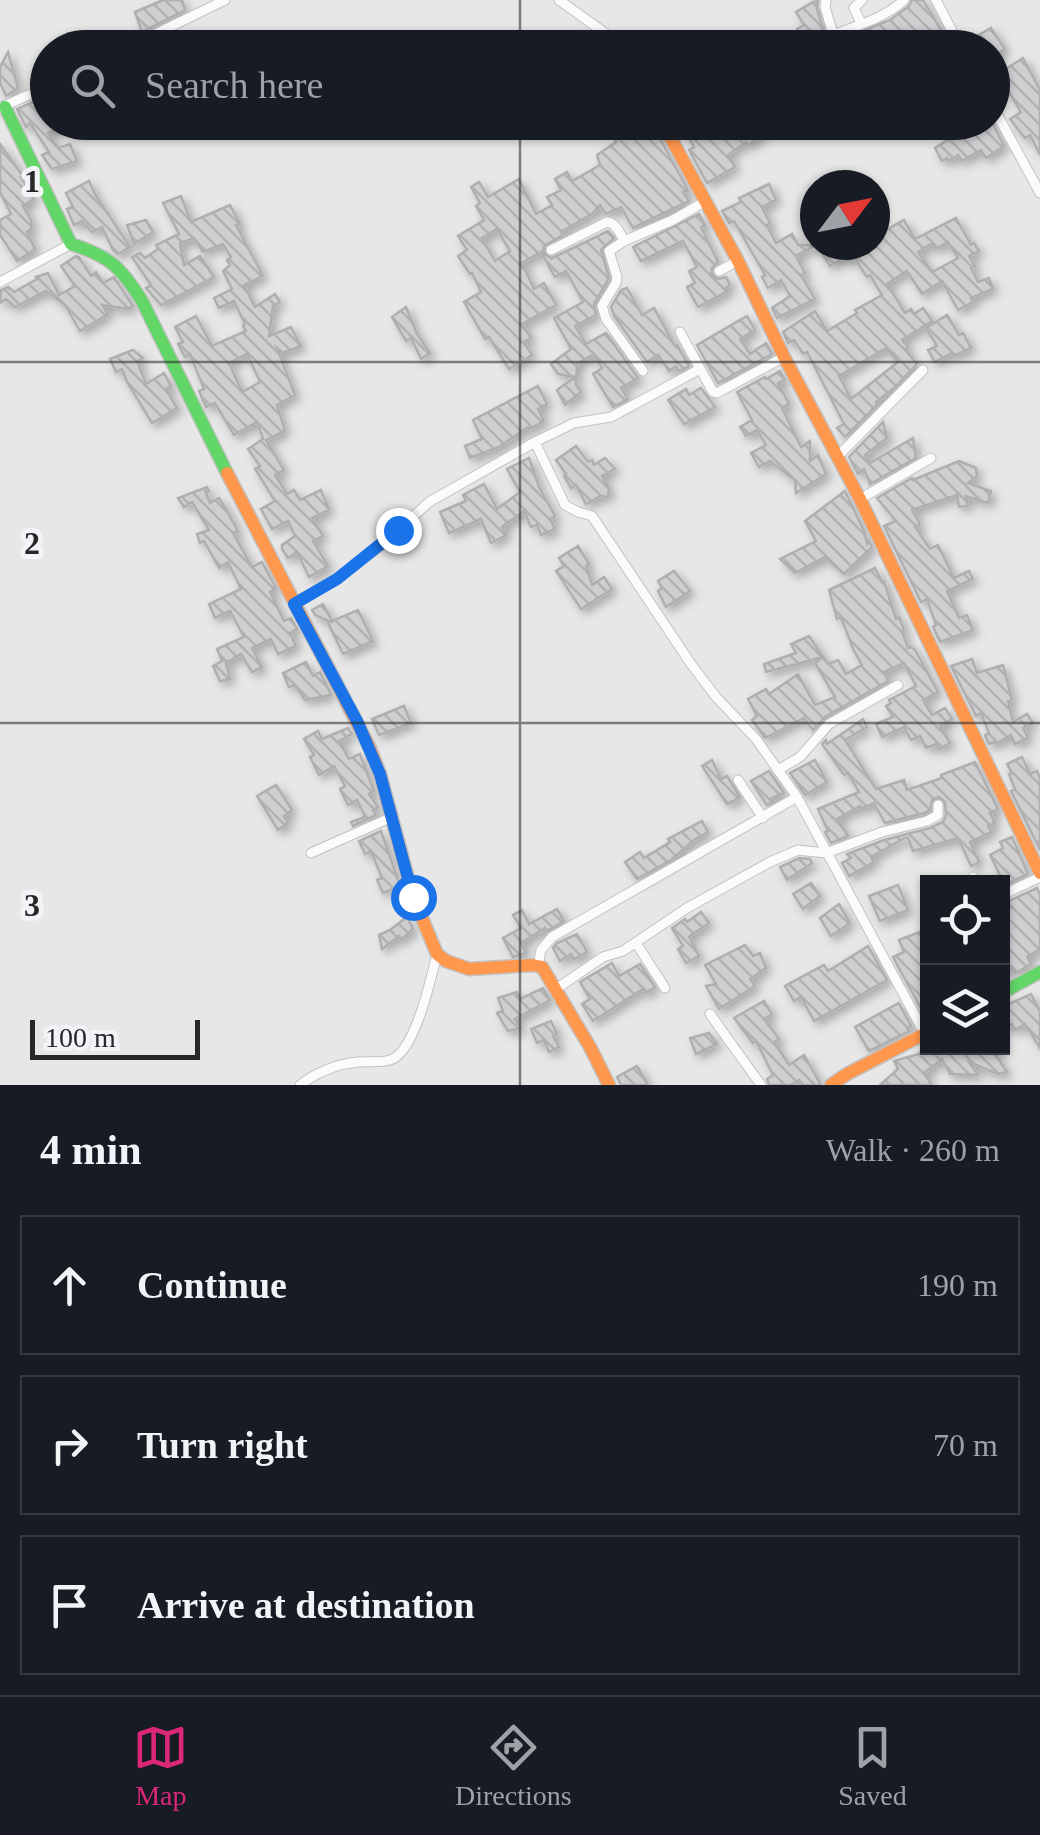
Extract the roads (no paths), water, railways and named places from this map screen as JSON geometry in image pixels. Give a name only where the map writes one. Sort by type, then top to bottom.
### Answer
[{"type":"street","points":[[164,30],[225,0]]},
{"type":"street","points":[[559,0],[601,30]]},
{"type":"street","points":[[826,0],[832,30]]},
{"type":"street","points":[[860,24],[854,8],[862,0]]},
{"type":"street","points":[[844,30],[904,0]]},
{"type":"street","points":[[936,0],[952,30]]},
{"type":"street","points":[[30,95],[2,108],[71,244],[116,262],[142,300],[363,734],[380,774],[413,897],[436,954],[458,968],[538,966],[546,971],[609,1085]]},
{"type":"street","points":[[1010,138],[1040,193]]},
{"type":"street","points":[[671,140],[860,498],[1040,875],[1010,892]]},
{"type":"street","points":[[643,371],[606,318],[602,306],[617,276],[609,250],[704,202]]},
{"type":"street","points":[[551,250],[607,222],[616,227],[624,241]]},
{"type":"street","points":[[0,282],[71,244]]},
{"type":"street","points":[[720,272],[738,261]]},
{"type":"street","points":[[680,332],[717,394],[784,357]]},
{"type":"street","points":[[294,603],[337,579],[430,502],[535,442],[574,423],[611,417],[700,369]]},
{"type":"street","points":[[838,456],[924,370]]},
{"type":"street","points":[[535,442],[565,505],[592,516],[691,664],[756,739],[797,798],[920,1022]]},
{"type":"street","points":[[860,498],[931,458]]},
{"type":"street","points":[[778,770],[800,757],[829,724],[898,685]]},
{"type":"street","points":[[738,780],[763,818]]},
{"type":"street","points":[[538,966],[540,950],[552,937],[797,798]]},
{"type":"street","points":[[556,988],[770,862],[798,850],[826,853],[882,832],[927,821],[938,815],[938,805]]},
{"type":"street","points":[[311,853],[392,816]]},
{"type":"street","points":[[636,943],[665,988]]},
{"type":"street","points":[[300,1085],[338,1066],[389,1061],[398,1056],[412,1034],[436,954]]},
{"type":"street","points":[[1010,989],[1040,972]]},
{"type":"street","points":[[710,1014],[760,1085]]},
{"type":"street","points":[[831,1085],[920,1036]]}]
